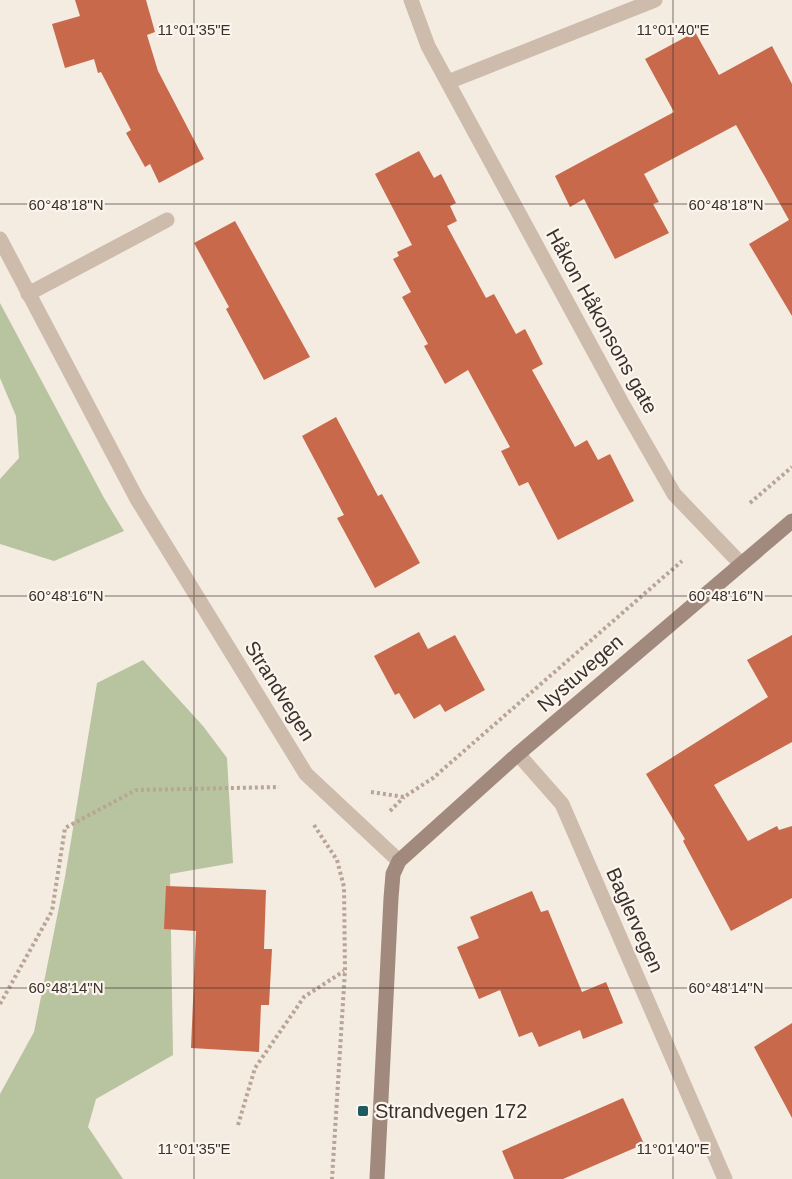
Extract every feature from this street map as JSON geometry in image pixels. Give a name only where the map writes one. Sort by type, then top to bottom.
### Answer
[{"type":"main road","name":"Nystuvegen","points":[[399,861],[518,754],[792,521]]},
{"type":"main road","points":[[376,1179],[390,898],[393,874],[399,861]]},
{"type":"street","name":"Håkon Håkonsons gate","points":[[411,0],[428,46],[623,405],[674,494],[741,564]]},
{"type":"street","points":[[448,82],[655,0]]},
{"type":"street","points":[[28,294],[167,220]]},
{"type":"street","name":"Strandvegen","points":[[0,240],[137,498],[308,777],[399,861]]},
{"type":"street","name":"Baglervegen","points":[[518,754],[562,804],[725,1179]]},
{"type":"path","points":[[750,503],[792,467]]},
{"type":"path","points":[[389,812],[404,797],[433,778],[682,561]]},
{"type":"path","points":[[308,777],[302,800],[306,812],[337,860],[344,887],[345,970],[332,1179]]},
{"type":"path","points":[[0,1004],[51,911],[65,828],[136,790],[280,787],[308,777]]},
{"type":"path","points":[[363,791],[404,797]]},
{"type":"path","points":[[238,1125],[255,1068],[304,997],[345,970]]},
{"type":"green space","points":[[0,303],[104,498],[124,531],[54,561],[0,544],[0,479],[19,458],[16,416],[0,378]]},
{"type":"green space","points":[[143,660],[203,726],[227,758],[233,863],[170,874],[173,1055],[96,1099],[88,1127],[123,1179],[0,1179],[0,1094],[34,1032],[65,877],[97,683]]},
{"type":"building","points":[[75,0],[146,0],[155,32],[147,35],[158,71],[204,159],[159,183],[150,164],[145,167],[126,133],[131,130],[101,72],[98,73],[94,59],[65,68],[52,24],[80,16]]},
{"type":"building","points":[[695,32],[719,75],[772,46],[792,84],[792,316],[749,244],[789,220],[736,125],[644,174],[659,202],[653,204],[669,233],[615,259],[584,199],[570,207],[555,176],[674,112],[645,59]]},
{"type":"building","points":[[419,151],[434,178],[441,174],[456,203],[450,206],[457,221],[447,226],[486,298],[494,294],[516,334],[525,329],[543,364],[532,370],[575,447],[587,440],[598,460],[610,454],[634,501],[558,540],[528,482],[519,486],[501,451],[510,447],[468,370],[445,384],[424,346],[428,344],[402,297],[411,292],[393,259],[399,256],[397,252],[412,245],[375,174]]},
{"type":"building","points":[[235,221],[310,357],[264,380],[226,309],[229,307],[194,243]]},
{"type":"building","points":[[336,417],[378,496],[382,494],[420,563],[375,588],[337,518],[344,515],[302,436]]},
{"type":"building","points":[[419,632],[428,649],[455,635],[485,690],[445,712],[440,704],[414,719],[399,693],[395,695],[374,656]]},
{"type":"building","points":[[792,635],[792,742],[714,785],[748,841],[777,826],[779,830],[792,826],[792,898],[731,931],[683,841],[685,839],[646,774],[768,697],[747,660]]},
{"type":"building","points":[[166,886],[266,890],[264,949],[272,949],[269,1005],[261,1005],[259,1052],[191,1048],[196,931],[164,929]]},
{"type":"building","points":[[532,891],[541,912],[548,910],[582,992],[606,982],[623,1023],[583,1039],[580,1030],[539,1047],[532,1032],[519,1037],[500,990],[479,999],[457,947],[479,938],[470,917]]},
{"type":"building","points":[[792,1023],[792,1118],[754,1047]]},
{"type":"building","points":[[623,1098],[644,1144],[563,1179],[514,1179],[502,1151]]},
{"type":"place","name":"Strandvegen 172","points":[[363,1111]]}]
